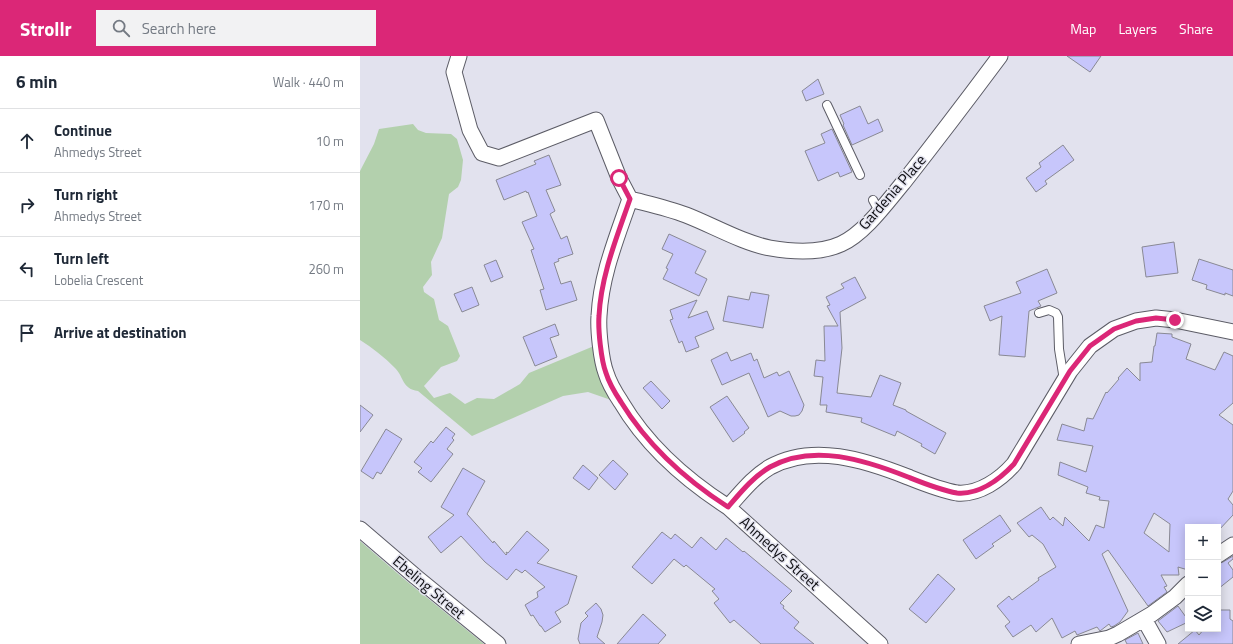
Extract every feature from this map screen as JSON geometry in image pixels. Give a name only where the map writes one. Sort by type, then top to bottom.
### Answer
[{"type":"street","points":[[459,56],[454,72],[470,130],[482,152],[499,158],[596,120],[619,178],[630,199]]},
{"type":"street","name":"Gardenia Place","points":[[630,199],[684,215],[768,248],[810,252],[827,249],[842,244],[871,221],[876,205],[930,148],[1000,56]]},
{"type":"street","name":"Ahmedys Street","points":[[630,199],[611,254],[602,290],[599,316],[601,346],[605,372],[614,392],[632,420],[663,456],[709,495],[728,507],[880,644]]},
{"type":"street","points":[[728,507],[744,488],[768,468],[778,463],[809,455],[823,455],[862,461],[931,486],[958,493],[968,492],[984,487],[1005,474],[1014,464],[1064,380],[1080,357],[1090,346],[1114,329],[1136,321],[1156,318],[1175,320],[1233,332]]},
{"type":"street","name":"Ebeling Street","points":[[360,529],[498,644]]},
{"type":"street","points":[[1221,553],[1233,545]]},
{"type":"street","points":[[1080,644],[1108,638],[1118,634],[1144,619],[1175,597],[1185,587]]},
{"type":"street","points":[[1144,619],[1158,644]]},
{"type":"lane","points":[[827,105],[860,175]]},
{"type":"lane","points":[[1039,313],[1050,310],[1056,313],[1058,318],[1059,349],[1064,380]]},
{"type":"green space","points":[[413,124],[418,130],[426,133],[451,134],[457,139],[463,160],[461,180],[458,187],[449,194],[442,238],[431,262],[432,275],[423,287],[424,292],[434,299],[439,320],[448,326],[460,356],[457,361],[441,367],[424,386],[434,398],[450,393],[465,404],[477,398],[494,399],[520,384],[529,373],[594,346],[599,375],[611,400],[588,392],[563,396],[472,436],[418,391],[409,388],[398,371],[387,360],[360,340],[360,171],[374,144],[379,129]]},
{"type":"green space","points":[[360,541],[404,579],[484,644],[360,644]]},
{"type":"building","points":[[1067,56],[1101,56],[1090,72]]},
{"type":"building","points":[[818,79],[824,94],[806,101],[802,91]]},
{"type":"building","points":[[860,106],[868,124],[878,119],[883,131],[852,145],[840,115]]},
{"type":"building","points":[[832,129],[852,172],[840,177],[838,172],[818,181],[805,151],[825,143],[821,134]]},
{"type":"building","points":[[1063,145],[1074,160],[1045,181],[1047,184],[1036,192],[1026,178],[1041,167],[1039,163]]},
{"type":"building","points":[[549,155],[561,185],[546,190],[555,211],[550,214],[561,239],[567,236],[573,254],[558,259],[559,261],[554,263],[561,284],[571,281],[577,300],[546,310],[540,290],[544,289],[531,250],[534,249],[522,222],[537,216],[528,192],[527,193],[526,191],[504,200],[496,180],[536,164],[534,161]]},
{"type":"building","points":[[669,234],[706,251],[695,273],[707,279],[699,296],[663,279],[668,269],[666,268],[673,254],[662,249]]},
{"type":"building","points":[[1174,242],[1178,273],[1146,277],[1142,247]]},
{"type":"building","points":[[1199,259],[1233,270],[1233,296],[1206,289],[1207,285],[1192,280]]},
{"type":"building","points":[[496,260],[503,277],[491,282],[484,265]]},
{"type":"building","points":[[1047,269],[1057,293],[1038,301],[1041,306],[1029,311],[1025,357],[999,355],[1002,316],[990,321],[984,306],[1021,293],[1016,282]]},
{"type":"building","points":[[855,277],[866,298],[840,312],[842,348],[837,393],[871,397],[880,375],[901,383],[893,405],[906,410],[946,433],[935,454],[921,446],[922,444],[897,431],[895,436],[861,422],[862,418],[826,412],[827,405],[820,405],[823,377],[814,376],[816,360],[825,361],[824,326],[838,326],[827,306],[830,305],[826,297],[844,288],[841,284]]},
{"type":"building","points":[[472,287],[479,305],[462,312],[454,294]]},
{"type":"building","points":[[751,292],[769,295],[763,328],[723,321],[728,296],[749,300]]},
{"type":"building","points":[[697,300],[688,318],[707,311],[714,329],[695,337],[699,347],[686,352],[682,341],[679,343],[670,320],[673,319],[670,310]]},
{"type":"building","points":[[555,324],[559,335],[550,338],[557,357],[535,366],[523,337]]},
{"type":"building","points":[[1157,333],[1172,334],[1172,337],[1191,344],[1186,359],[1215,370],[1224,352],[1233,356],[1233,403],[1219,415],[1233,425],[1233,491],[1228,499],[1233,505],[1233,515],[1221,528],[1221,524],[1185,524],[1185,569],[1178,567],[1179,575],[1161,575],[1167,586],[1164,587],[1167,592],[1148,606],[1108,550],[1102,554],[1128,611],[1120,622],[1114,626],[1111,627],[1109,624],[1100,631],[1097,627],[1077,635],[1075,631],[1062,638],[1052,618],[1036,632],[1031,625],[1013,637],[1005,626],[1010,622],[997,606],[1009,596],[1012,600],[1039,580],[1038,578],[1056,567],[1043,544],[1032,535],[1029,537],[1017,523],[1041,507],[1050,520],[1053,517],[1063,526],[1065,517],[1089,541],[1096,525],[1104,528],[1109,501],[1099,500],[1100,497],[1086,493],[1088,487],[1058,475],[1060,462],[1086,472],[1093,446],[1057,440],[1062,424],[1084,431],[1087,418],[1093,419],[1106,392],[1107,393],[1127,368],[1140,381],[1140,363],[1152,362]],"holes":[[[1154,513],[1170,524],[1169,552],[1144,533]]]},
{"type":"building","points":[[727,352],[731,361],[751,353],[754,361],[757,359],[764,378],[777,372],[779,376],[789,371],[804,405],[799,415],[791,416],[780,411],[768,417],[749,373],[722,385],[711,360]]},
{"type":"building","points":[[651,381],[670,401],[662,409],[643,388]]},
{"type":"building","points":[[727,396],[749,428],[733,442],[710,407]]},
{"type":"building","points":[[360,405],[373,415],[360,432]]},
{"type":"building","points":[[446,427],[455,434],[452,438],[454,440],[447,449],[453,454],[431,482],[418,472],[422,468],[414,462],[431,441],[433,443]]},
{"type":"building","points":[[386,429],[402,439],[381,474],[377,472],[373,479],[361,471]]},
{"type":"building","points":[[613,460],[628,474],[615,490],[599,475]]},
{"type":"building","points":[[583,465],[598,478],[589,490],[573,478]]},
{"type":"building","points":[[463,468],[485,481],[467,514],[493,543],[494,541],[506,555],[506,552],[508,553],[527,531],[549,550],[537,563],[577,576],[568,604],[555,612],[561,622],[545,632],[533,615],[531,616],[525,605],[538,597],[537,592],[545,587],[525,570],[522,573],[516,569],[507,580],[485,562],[461,536],[441,553],[428,537],[454,515],[441,507]]},
{"type":"building","points":[[1000,515],[1011,531],[992,544],[994,546],[976,559],[963,540]]},
{"type":"building","points":[[662,532],[671,539],[675,534],[692,548],[701,537],[716,550],[726,538],[743,552],[744,551],[792,591],[780,603],[784,606],[783,608],[799,622],[794,628],[814,644],[761,644],[734,620],[730,623],[714,603],[719,599],[712,591],[715,589],[686,565],[684,567],[674,559],[652,584],[632,567]]},
{"type":"building","points":[[1233,556],[1233,559],[1228,563],[1233,570],[1233,577],[1221,587],[1221,563]]},
{"type":"building","points":[[938,574],[955,589],[926,623],[909,609]]},
{"type":"building","points":[[596,603],[601,609],[603,615],[597,637],[605,644],[580,644],[578,639],[581,623],[588,616],[585,613]]},
{"type":"building","points":[[1178,606],[1185,616],[1185,623],[1167,632],[1158,621]]},
{"type":"building","points":[[1221,610],[1230,610],[1230,619],[1233,621],[1233,644],[1178,644],[1193,632],[1197,632],[1199,635],[1202,632],[1221,632]]},
{"type":"building","points":[[643,614],[666,635],[658,644],[617,644]]},
{"type":"building","points":[[1138,633],[1143,644],[1127,644],[1125,640]]},
{"type":"route","points":[[619,178],[630,199],[611,254],[602,290],[599,316],[601,346],[605,372],[614,392],[632,420],[663,456],[709,495],[728,507],[744,488],[768,468],[778,463],[809,455],[823,455],[862,461],[931,486],[958,493],[968,492],[984,487],[1005,474],[1014,464],[1070,371],[1090,346],[1102,336],[1114,329],[1136,321],[1156,318],[1175,320]]}]
